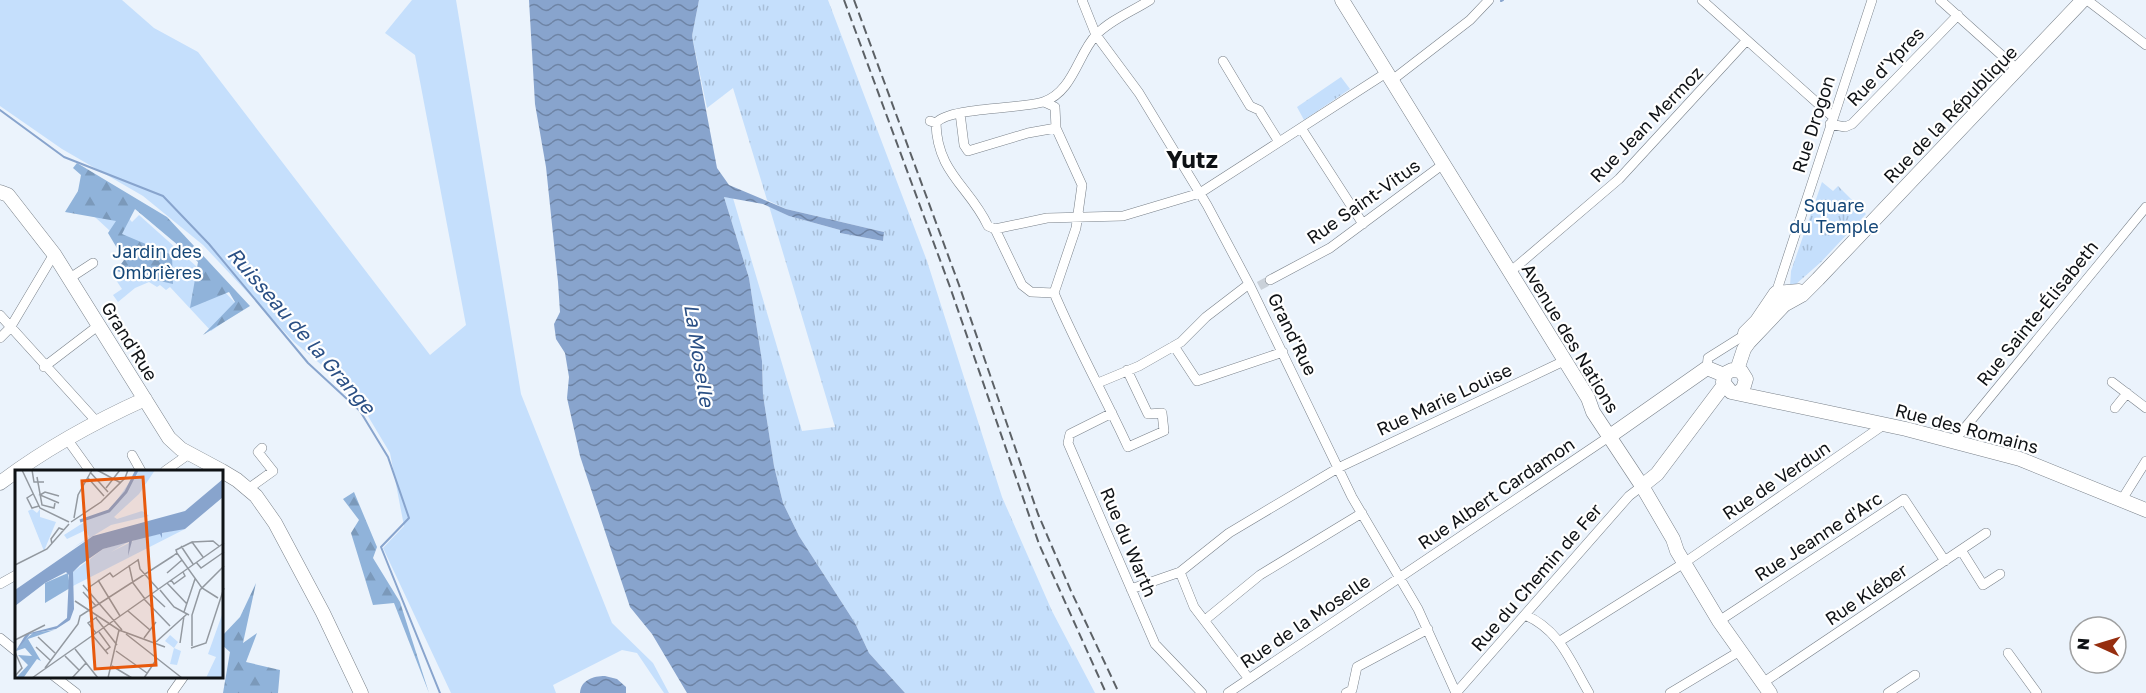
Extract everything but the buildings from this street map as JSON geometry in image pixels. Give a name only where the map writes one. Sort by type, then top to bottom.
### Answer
[{"type":"street","name":"Grand'Rue","points":[[1082,0],[1096,35],[1139,93],[1253,286],[1338,468],[1428,629],[1456,693]]},
{"type":"street","points":[[1054,293],[1031,292],[1022,285],[992,228],[949,172],[933,122],[960,113],[1044,102],[1065,86],[1096,35],[1150,0]]},
{"type":"street","name":"Avenue des Nations","points":[[1342,0],[1642,486],[1719,621],[1767,688]]},
{"type":"street","points":[[992,228],[1047,218],[1123,216],[1200,193],[1301,128],[1388,77],[1470,20],[1489,0]]},
{"type":"street","points":[[1702,0],[1832,120]]},
{"type":"street","name":"Rue Drogon","points":[[1781,298],[1832,120],[1872,0]]},
{"type":"street","points":[[1940,0],[2017,69]]},
{"type":"street","points":[[2085,0],[2146,45]]},
{"type":"street","name":"Rue de la République","points":[[1610,436],[1707,368],[1708,358],[1743,336],[1781,298],[1802,295],[2085,0]]},
{"type":"street","name":"Rue d'Ypres","points":[[1832,120],[1845,127],[1852,124],[1958,15]]},
{"type":"street","name":"Rue Jean Mermoz","points":[[1510,272],[1619,179],[1746,41]]},
{"type":"street","points":[[1223,61],[1250,106],[1259,111],[1279,142]]},
{"type":"street","points":[[1044,102],[1054,107],[1056,128],[1082,185],[1073,240],[1054,293],[1079,351],[1098,383],[1128,447],[1164,431],[1162,413],[1148,414],[1127,370]]},
{"type":"street","points":[[960,113],[964,145],[968,151],[1028,133],[1056,128]]},
{"type":"street","points":[[1301,128],[1364,224]]},
{"type":"street","name":"Rue Saint-Vitus","points":[[1270,280],[1330,248],[1442,165]]},
{"type":"street","name":"Grand'Rue","points":[[0,192],[8,195],[24,213],[54,254],[169,438],[189,454],[220,470]]},
{"type":"street","name":"Rue Sainte-Élisabeth","points":[[1954,441],[2146,207]]},
{"type":"street","points":[[0,338],[10,328],[54,254]]},
{"type":"street","points":[[70,278],[93,263]]},
{"type":"street","points":[[1098,383],[1174,346],[1206,317],[1253,286]]},
{"type":"street","name":"Rue de la République","points":[[1729,375],[1744,349],[1781,298]]},
{"type":"street","points":[[0,315],[44,367],[97,422]]},
{"type":"street","points":[[44,367],[99,325]]},
{"type":"street","name":"Rue de la République","points":[[1729,375],[1730,363],[1743,336]]},
{"type":"street","points":[[1174,346],[1197,381],[1282,352]]},
{"type":"street","name":"Rue Marie Louise","points":[[1131,589],[1180,572],[1229,533],[1338,468],[1564,361]]},
{"type":"street","points":[[1707,368],[1729,375],[1744,375],[1741,388]]},
{"type":"street","points":[[1642,486],[1658,474],[1729,375]]},
{"type":"street","name":"Rue des Romains","points":[[1729,375],[1728,390],[1741,388],[1772,401],[1886,424],[2020,459],[2146,510]]},
{"type":"street","points":[[2112,382],[2146,408]]},
{"type":"street","points":[[2115,408],[2127,393]]},
{"type":"street","points":[[20,470],[67,439],[145,399]]},
{"type":"street","name":"Rue du Warth","points":[[1112,413],[1070,434],[1068,443],[1155,644],[1202,693]]},
{"type":"street","name":"Rue de Verdun","points":[[1560,641],[1684,563],[1886,424]]},
{"type":"street","name":"Rue Albert Cardamon","points":[[1401,578],[1610,436]]},
{"type":"street","points":[[67,439],[89,470]]},
{"type":"street","points":[[248,489],[273,471],[258,452],[262,448]]},
{"type":"street","points":[[166,470],[189,454]]},
{"type":"street","points":[[132,455],[140,470]]},
{"type":"street","points":[[2121,501],[2146,461]]},
{"type":"street","name":"Grand'Rue","points":[[224,472],[248,489],[275,523],[324,613],[361,693]]},
{"type":"street","points":[[0,483],[15,473]]},
{"type":"street","name":"Rue du Chemin de Fer","points":[[1456,693],[1629,496],[1642,486]]},
{"type":"street","name":"Rue Jeanne d'Arc","points":[[1719,621],[1904,499],[1945,561]]},
{"type":"street","points":[[1205,620],[1260,575],[1362,513]]},
{"type":"street","name":"Rue Kléber","points":[[1767,688],[1986,533]]},
{"type":"street","points":[[1961,550],[1983,585],[2000,574]]},
{"type":"street","points":[[1180,572],[1194,607],[1249,680]]},
{"type":"street","points":[[0,584],[15,576]]},
{"type":"street","name":"Rue de la Moselle","points":[[1228,693],[1401,578]]},
{"type":"street","points":[[1525,615],[1547,626],[1560,641],[1589,693]]},
{"type":"street","points":[[1351,692],[1357,667],[1428,629]]},
{"type":"street","points":[[0,638],[15,650]]},
{"type":"street","points":[[1670,693],[1740,651]]},
{"type":"street","points":[[2008,653],[2037,693]]},
{"type":"street","points":[[1888,693],[1915,675]]},
{"type":"street","points":[[57,678],[76,693]]},
{"type":"street","points":[[172,693],[183,678]]},
{"type":"green space","points":[[0,0],[122,0],[154,28],[198,52],[430,355],[466,325],[415,55],[385,33],[412,0],[456,0],[521,394],[612,623],[653,663],[669,693],[664,693],[637,653],[622,650],[553,685],[556,693],[451,693],[383,548],[404,526],[390,453],[353,391],[294,342],[203,245],[143,196],[62,149],[0,106]]},
{"type":"green space","points":[[699,0],[828,0],[927,261],[1002,497],[1052,611],[1095,693],[905,693],[869,653],[855,623],[799,536],[783,503],[774,466],[763,395],[762,361],[749,278],[724,197],[733,198],[802,431],[835,427],[769,206],[789,216],[840,230],[840,233],[883,241],[884,232],[786,209],[767,200],[733,88],[707,108],[692,36]]},
{"type":"green space","points":[[1341,77],[1350,89],[1304,120],[1297,107]]},
{"type":"green space","points":[[77,163],[167,217],[250,306],[203,335],[235,302],[229,292],[190,308],[198,262],[135,209],[122,234],[172,255],[173,284],[116,271],[124,260],[108,233],[116,221],[65,212],[78,191],[81,175],[73,168]]},
{"type":"green space","name":"Square du Temple","points":[[1822,182],[1833,191],[1838,186],[1866,214],[1821,262],[1795,285],[1790,286],[1791,271]]},
{"type":"green space","name":"Jardin des Ombrières","points":[[83,206],[125,214],[132,222],[139,215],[225,292],[237,305],[238,312],[211,331],[170,287],[166,290],[160,285],[157,287],[149,282],[135,288],[118,302],[113,295],[122,289],[116,280],[135,254]]},
{"type":"green space","points":[[354,492],[377,547],[373,558],[400,602],[429,693],[394,603],[373,605],[351,533],[359,520],[343,499]]},
{"type":"green space","points":[[256,583],[243,643],[257,633],[246,662],[280,670],[278,693],[223,693],[230,652],[224,647],[224,634],[240,617]]},
{"type":"water","name":"La Moselle","points":[[529,0],[699,0],[692,36],[717,168],[729,185],[786,209],[884,232],[883,241],[840,233],[840,230],[789,216],[763,204],[724,197],[749,278],[762,361],[763,395],[774,466],[783,503],[799,536],[855,623],[869,653],[905,693],[687,693],[652,634],[630,607],[580,456],[567,398],[569,377],[565,353],[556,339],[554,324],[560,312],[558,282],[546,167],[535,104]]},
{"type":"water","points":[[605,676],[617,679],[626,687],[626,693],[580,693],[585,682]]},
{"type":"waterway","name":"Ruisseau de la Grange","points":[[0,110],[64,157],[163,196],[209,244],[308,363],[360,411],[388,457],[409,518],[381,547],[440,693]]},
{"type":"tunnel","points":[[1259,286],[1270,280]]},
{"type":"railway","points":[[844,0],[950,287],[1039,544],[1106,693]]},
{"type":"railway","points":[[854,0],[959,285],[1038,514],[1119,693]]},
{"type":"district","name":"Yutz","points":[[1192,158]]}]
